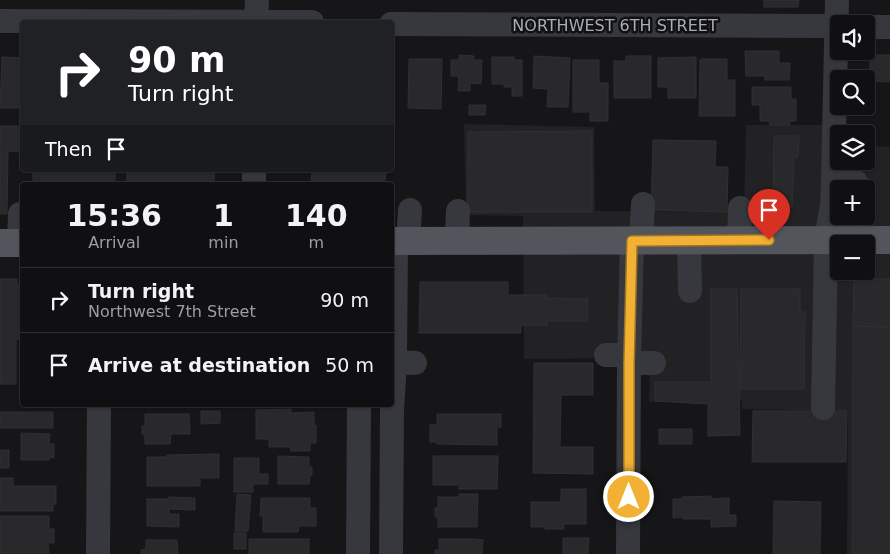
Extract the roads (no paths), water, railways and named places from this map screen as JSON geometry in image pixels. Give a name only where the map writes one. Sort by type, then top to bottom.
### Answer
[{"type":"main road","points":[[399,241],[890,240]]},
{"type":"street","points":[[836,0],[837,15]]},
{"type":"street","points":[[43,20],[256,15],[296,20]]},
{"type":"street","points":[[0,21],[20,21]]},
{"type":"street","name":"NORTHWEST 6TH STREET","points":[[394,24],[830,26]]},
{"type":"street","points":[[875,27],[890,27]]},
{"type":"street","points":[[833,180],[837,60]]},
{"type":"street","points":[[628,554],[629,359],[636,241],[643,204]]},
{"type":"street","points":[[739,240],[740,208]]},
{"type":"street","points":[[391,554],[392,487],[399,373],[399,241],[410,210]]},
{"type":"street","points":[[457,241],[458,211]]},
{"type":"street","points":[[14,243],[20,214]]},
{"type":"street","points":[[823,408],[826,240],[830,217]]},
{"type":"street","points":[[689,240],[690,291]]},
{"type":"street","points":[[606,355],[654,363]]},
{"type":"street","points":[[98,554],[99,407]]},
{"type":"street","points":[[358,554],[359,407]]},
{"type":"street","points":[[358,486],[392,487]]}]
